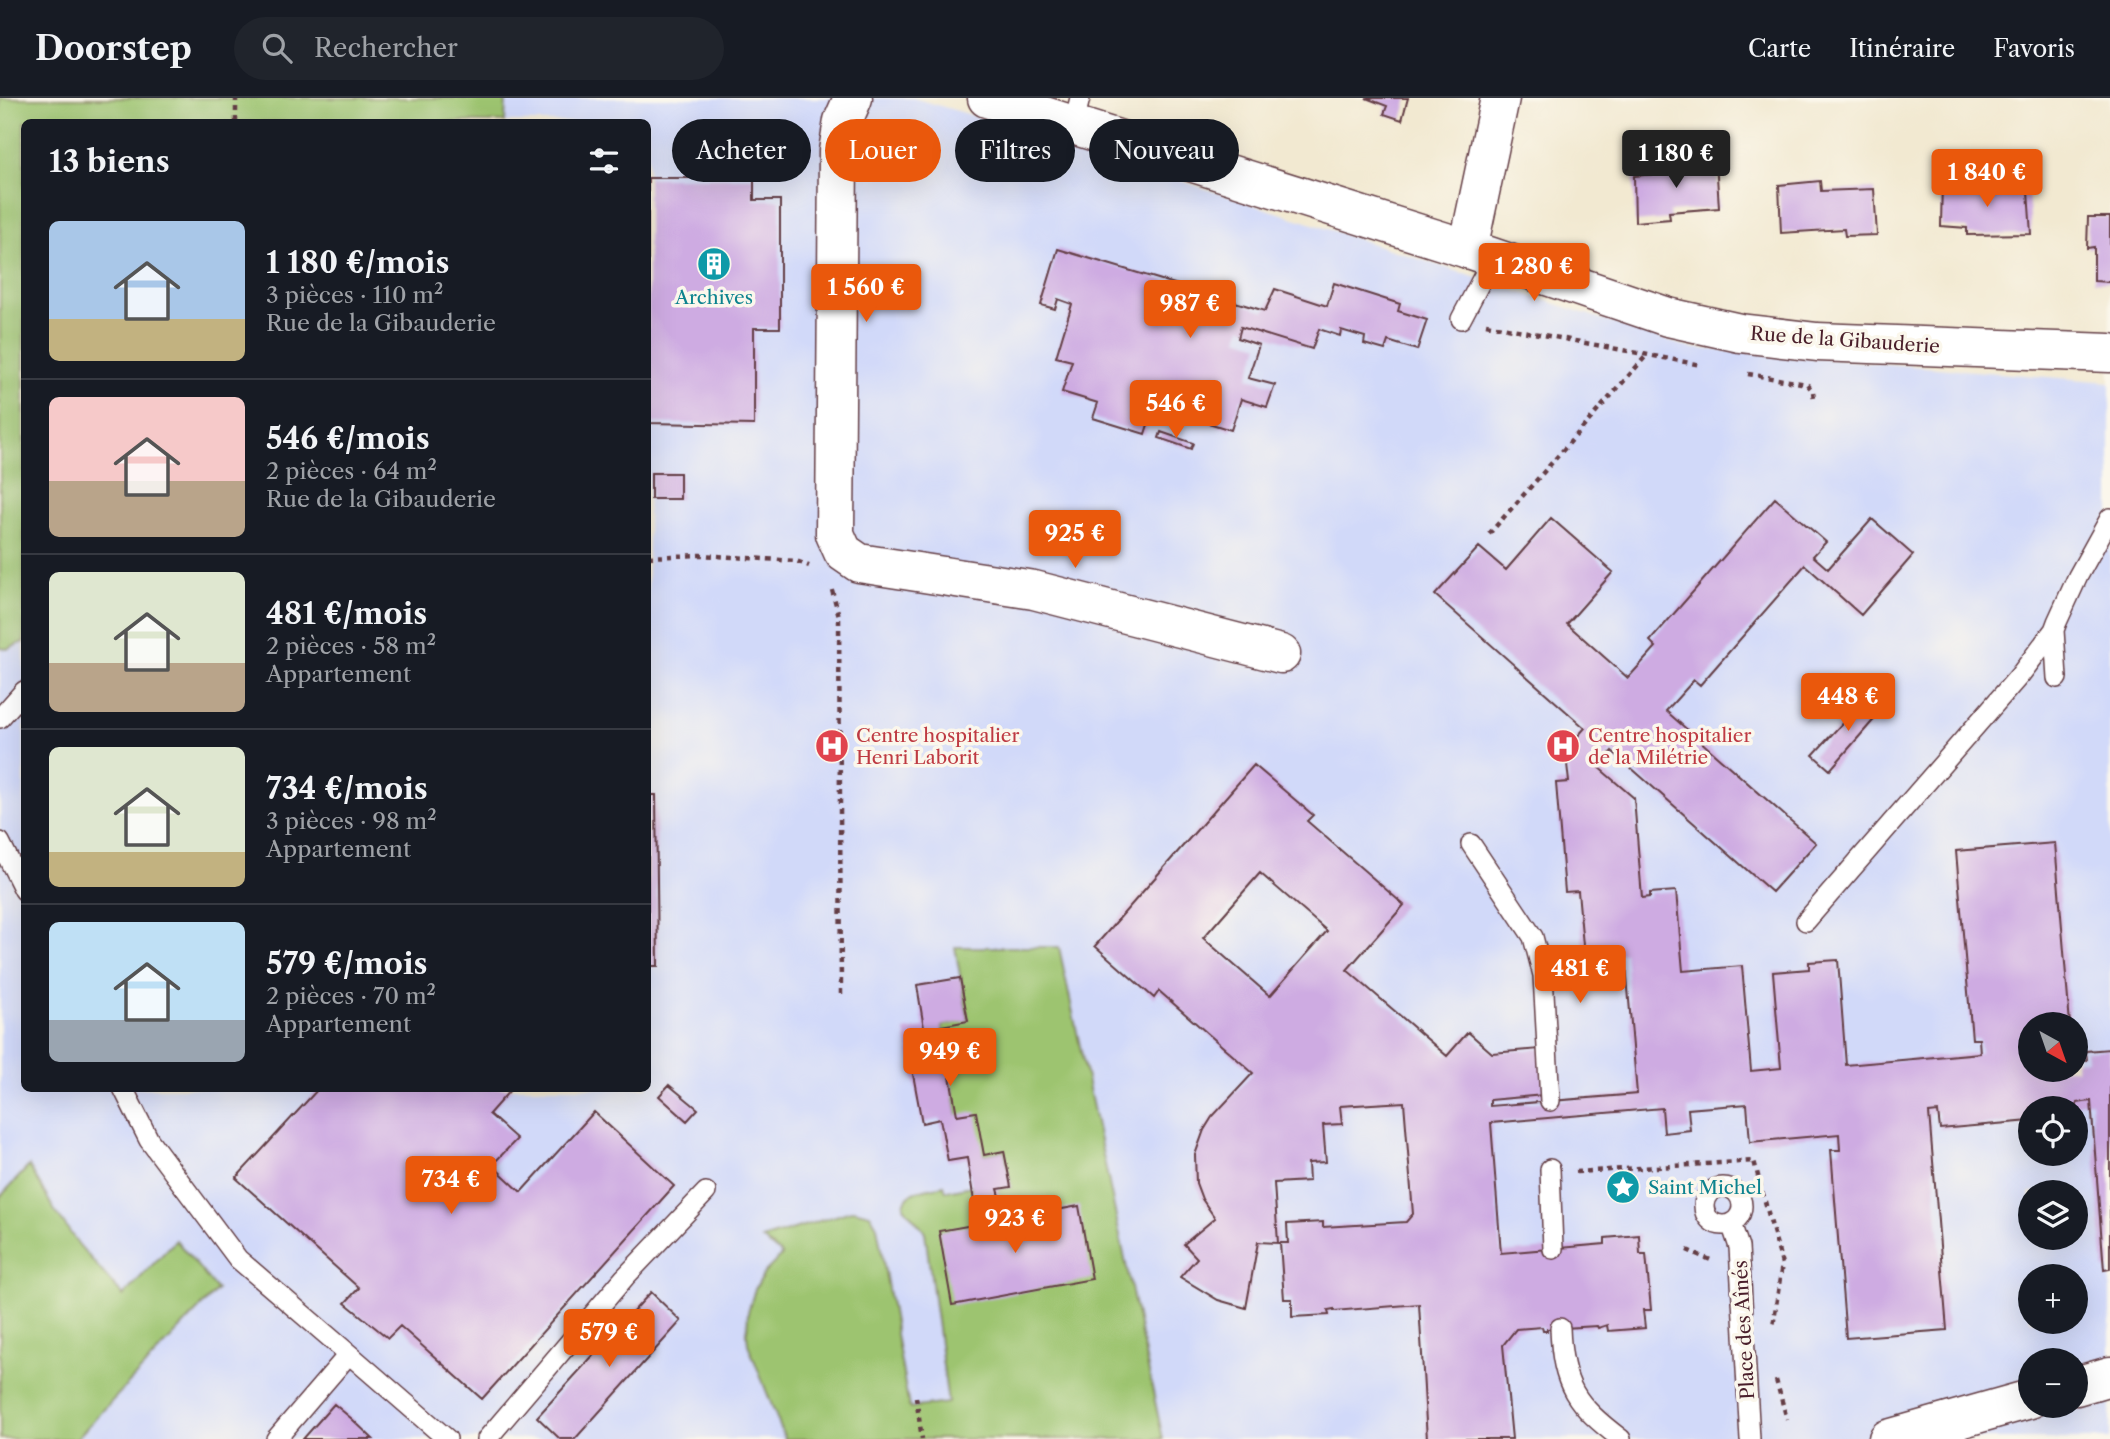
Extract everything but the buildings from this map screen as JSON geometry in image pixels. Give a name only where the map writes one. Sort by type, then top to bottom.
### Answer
[{"type":"street","points":[[853,98],[843,121],[838,151],[835,534],[843,552],[859,563],[1034,590],[1281,654]]},
{"type":"street","name":"Rue de la Gibauderie","points":[[987,98],[1076,112],[1668,317],[1740,333],[1817,342],[2110,353]]},
{"type":"street","points":[[1480,253],[1500,98]]},
{"type":"street","points":[[2088,1382],[2110,1376]]},
{"type":"street","points":[[1888,1439],[2018,1402]]},
{"type":"lane","points":[[1461,319],[1480,253]]},
{"type":"lane","points":[[1806,921],[2020,675],[2054,630],[2071,589],[2110,518]]},
{"type":"lane","points":[[2054,630],[2057,678]]},
{"type":"lane","points":[[0,718],[21,694]]},
{"type":"lane","points":[[0,842],[21,884]]},
{"type":"lane","points":[[1471,844],[1533,937],[1543,975],[1550,1101]]},
{"type":"lane","points":[[125,1092],[149,1140],[237,1259],[447,1439]]},
{"type":"lane","points":[[1550,1169],[1553,1249]]},
{"type":"lane","points":[[487,1439],[625,1277],[706,1192]]},
{"type":"lane","name":"Place des Aînés","points":[[1731,1223],[1739,1247],[1750,1439]]},
{"type":"lane","points":[[1560,1328],[1560,1354],[1566,1377],[1579,1401],[1621,1439]]},
{"type":"lane","points":[[276,1439],[349,1354]]},
{"type":"path","points":[[236,98],[236,119]]},
{"type":"path","points":[[1461,319],[1710,367]]},
{"type":"path","points":[[1489,534],[1648,355]]},
{"type":"path","points":[[1735,371],[1807,384],[1813,391],[1814,400]]},
{"type":"path","points":[[651,557],[701,555],[796,561],[819,573]]},
{"type":"path","points":[[825,582],[832,590],[839,616],[841,995]]},
{"type":"path","points":[[916,1397],[922,1439]]},
{"type":"shaded area","name":"Centre hospitalier de la Milétrie","points":[[0,98],[913,98],[985,119],[955,119],[955,182],[1075,182],[1075,146],[1089,151],[1089,182],[1185,182],[1690,348],[2110,382],[2110,1439],[0,1439]]},
{"type":"green space","points":[[0,98],[506,98],[505,119],[21,119],[21,643],[7,649],[0,648]]},
{"type":"green space","points":[[955,947],[1059,947],[1163,1439],[785,1439],[748,1344],[748,1312],[755,1289],[765,1272],[782,1255],[762,1239],[854,1210],[870,1214],[877,1226],[909,1408],[948,1403],[925,1232],[904,1207],[905,1201],[913,1193],[944,1185],[946,1191],[972,1186],[975,1201],[999,1196],[998,1189],[1011,1187],[1004,1151],[984,1155],[957,1115],[941,1026],[968,1020]]},
{"type":"green space","points":[[29,1166],[79,1245],[123,1296],[176,1240],[217,1290],[76,1439],[0,1439],[0,1197]]},
{"type":"place","name":"Archives","points":[[714,264]]},
{"type":"place","name":"Centre hospitalier Henri Laborit","points":[[832,746]]},
{"type":"place","name":"Centre hospitalier de la Milétrie","points":[[1563,746]]},
{"type":"place","name":"Saint Michel","points":[[1623,1187]]}]
